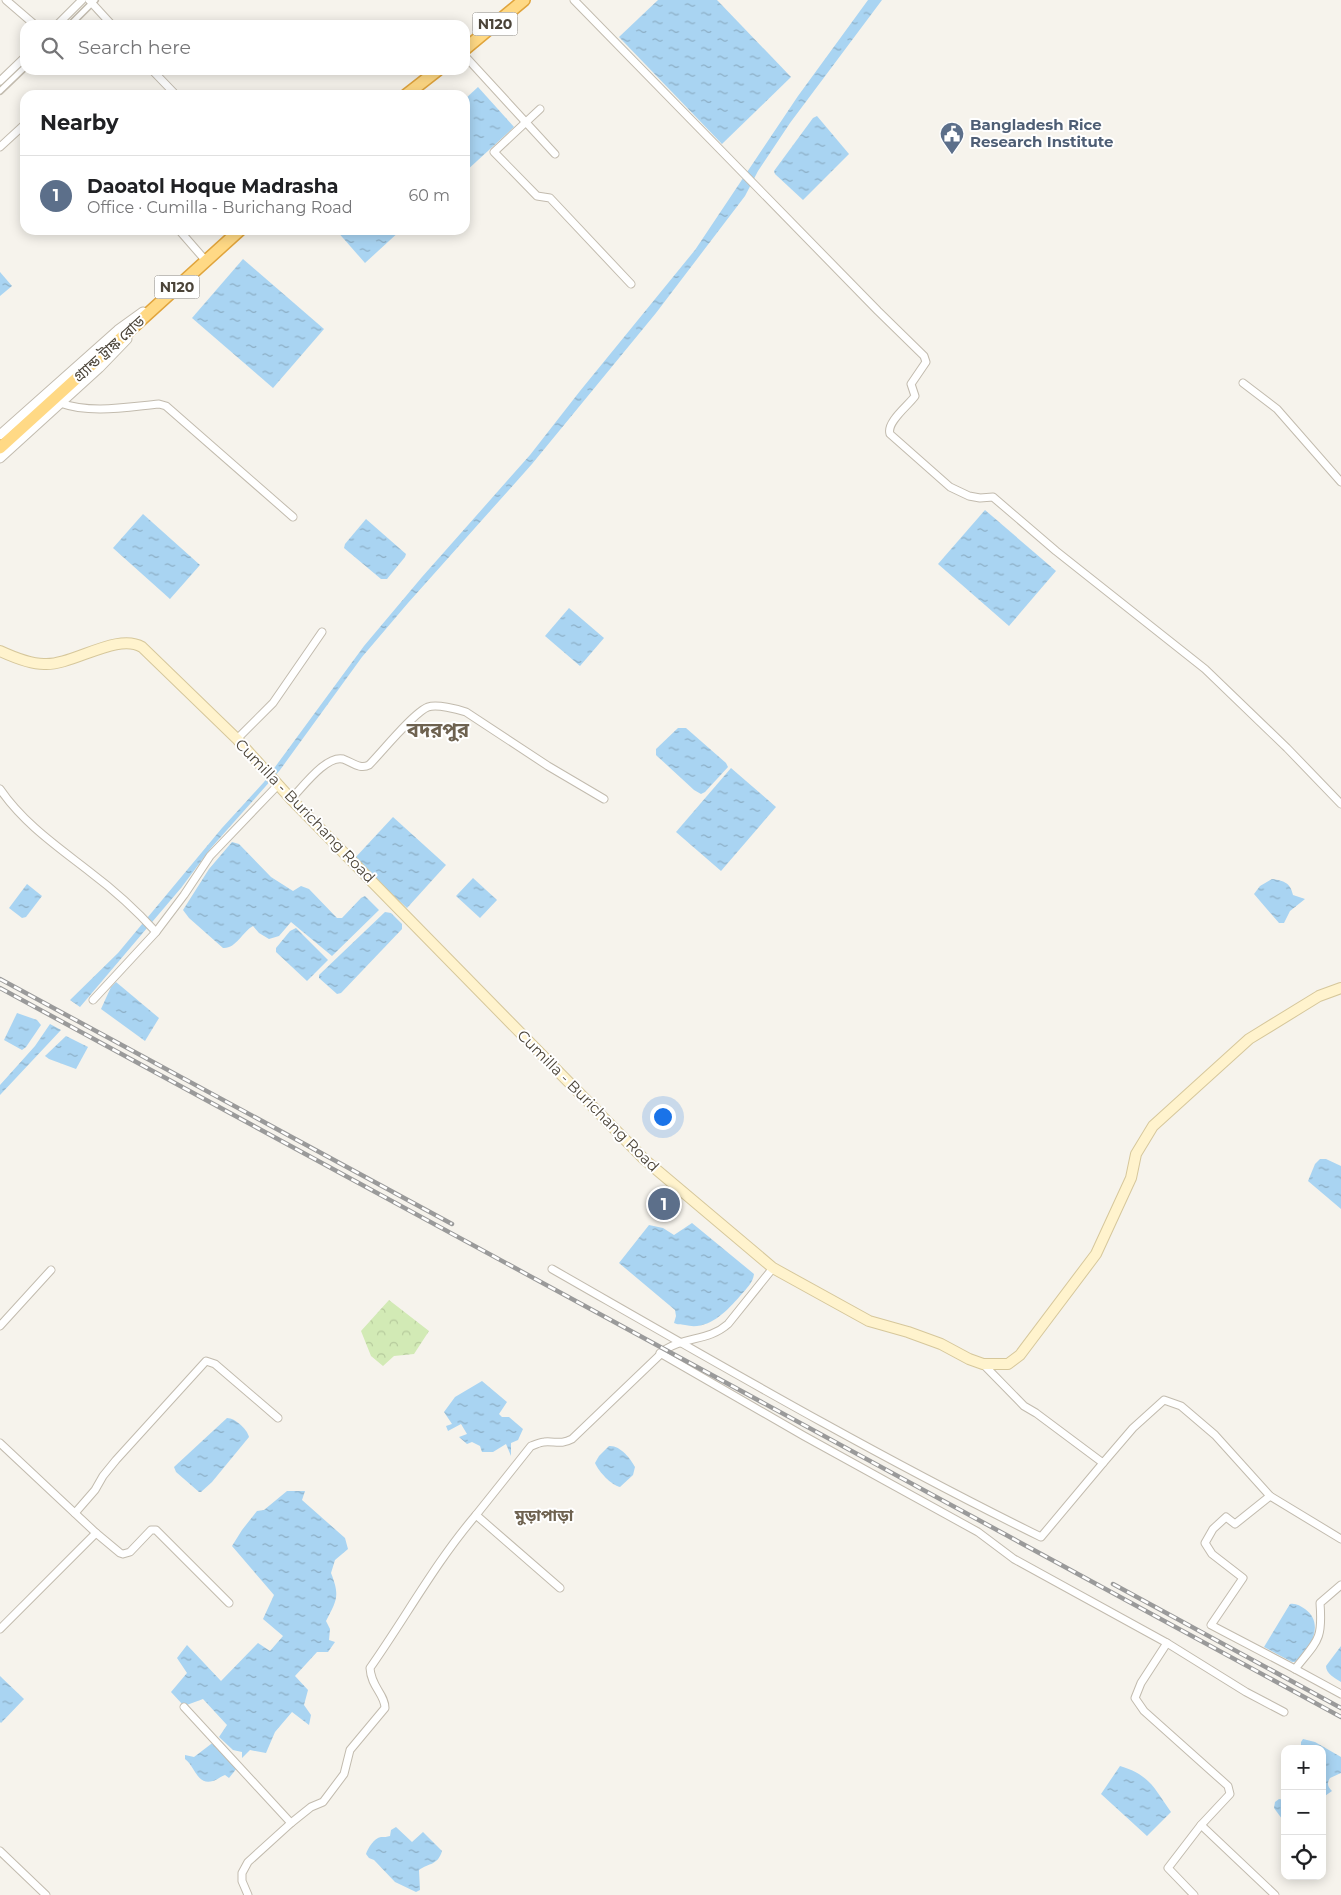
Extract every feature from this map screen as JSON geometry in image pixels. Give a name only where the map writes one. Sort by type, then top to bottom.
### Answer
[{"type":"highway","name":"N120","points":[[470,45],[524,0]]},
{"type":"highway","points":[[412,90],[432,75]]},
{"type":"highway","name":"গ্র্যান্ড ট্রাঙ্ক রোড","points":[[0,448],[234,235]]},
{"type":"main road","name":"Cumilla - Burichang Road","points":[[0,652],[33,662],[48,664],[113,645],[138,644],[237,739],[278,786],[645,1160],[773,1268],[869,1321],[941,1344],[969,1360],[982,1364],[1008,1364],[1020,1355],[1096,1254],[1131,1178],[1136,1154],[1153,1126],[1249,1039],[1318,996],[1341,988]]},
{"type":"street","points":[[6,0],[29,20]]},
{"type":"street","points":[[62,20],[82,0]]},
{"type":"street","points":[[574,0],[878,312],[924,356],[926,362],[911,384],[916,396],[892,423],[889,429],[890,434],[950,487],[970,496],[980,498],[993,497],[1056,551],[1205,669],[1287,748],[1341,804]]},
{"type":"street","points":[[75,20],[92,1],[108,20]]},
{"type":"street","points":[[0,81],[20,62]]},
{"type":"street","points":[[470,62],[554,154]]},
{"type":"street","points":[[0,91],[20,72]]},
{"type":"street","points":[[157,75],[171,90]]},
{"type":"street","points":[[540,109],[494,152],[537,196],[550,198],[631,284]]},
{"type":"street","points":[[0,147],[20,129]]},
{"type":"street","points":[[184,235],[206,260]]},
{"type":"street","points":[[0,458],[113,354],[159,303]]},
{"type":"street","points":[[0,435],[118,330],[142,312],[159,303]]},
{"type":"street","points":[[1243,383],[1277,409],[1341,482]]},
{"type":"street","points":[[60,403],[73,408],[107,408],[159,404],[166,406],[293,517]]},
{"type":"street","points":[[237,739],[278,696],[322,632]]},
{"type":"street","points":[[291,799],[322,767],[331,761],[344,760],[365,767],[369,765],[417,714],[428,707],[454,708],[466,712],[548,766],[604,799]]},
{"type":"street","points":[[93,1000],[184,895],[210,856],[278,786]]},
{"type":"street","points":[[0,789],[10,804],[43,835],[111,888],[153,929]]},
{"type":"street","points":[[248,1895],[242,1881],[242,1873],[248,1862],[311,1807],[323,1802],[328,1797],[344,1774],[350,1750],[385,1708],[385,1702],[370,1679],[370,1668],[416,1600],[430,1574],[531,1446],[544,1442],[566,1442],[572,1439],[660,1353],[679,1342],[710,1336],[720,1332],[773,1268]]},
{"type":"street","points":[[552,1269],[679,1342],[964,1499],[1041,1537],[1133,1428],[1164,1400],[1181,1406],[1215,1435],[1270,1496],[1341,1539]]},
{"type":"street","points":[[0,1326],[51,1270]]},
{"type":"street","points":[[660,1353],[804,1436],[978,1532],[1014,1558],[1168,1643],[1246,1692],[1284,1712]]},
{"type":"street","points":[[75,1513],[95,1490],[116,1460],[206,1361],[215,1364],[278,1418]]},
{"type":"street","points":[[982,1364],[1024,1406],[1103,1463]]},
{"type":"street","points":[[0,1442],[96,1533],[123,1554],[130,1552],[151,1530],[156,1530],[229,1603]]},
{"type":"street","points":[[1270,1496],[1235,1524],[1226,1517],[1213,1529],[1205,1543],[1212,1554],[1243,1578],[1211,1625],[1341,1694]]},
{"type":"street","points":[[476,1515],[560,1588]]},
{"type":"street","points":[[1,1627],[96,1533]]},
{"type":"street","points":[[1295,1669],[1318,1641],[1322,1626],[1320,1603],[1341,1585]]},
{"type":"street","points":[[1168,1643],[1141,1683],[1135,1698],[1144,1711],[1228,1786],[1230,1794],[1201,1825],[1168,1868],[1194,1895]]},
{"type":"street","points":[[184,1707],[292,1823]]},
{"type":"street","points":[[1201,1825],[1276,1895]]},
{"type":"street","points":[[0,1851],[46,1895]]},
{"type":"green space","points":[[389,1300],[429,1331],[414,1354],[394,1356],[383,1366],[371,1356],[361,1331]]},
{"type":"water","points":[[658,0],[717,0],[791,77],[722,144],[619,37]]},
{"type":"water","points":[[868,0],[882,0],[790,123],[758,171],[745,196],[656,313],[532,464],[362,657],[280,770],[211,848],[181,888],[80,1007],[70,1000],[118,953],[222,828],[264,782],[364,646],[530,455],[695,250],[798,96]]},
{"type":"water","points":[[478,87],[514,127],[470,167],[470,94]]},
{"type":"water","points":[[817,116],[849,154],[803,200],[774,171],[813,118]]},
{"type":"water","points":[[340,235],[396,235],[365,263]]},
{"type":"water","points":[[243,259],[324,329],[273,388],[192,318]]},
{"type":"water","points":[[0,272],[12,286],[0,296]]},
{"type":"water","points":[[985,510],[1056,571],[1009,626],[938,564]]},
{"type":"water","points":[[143,514],[200,565],[170,599],[113,548]]},
{"type":"water","points":[[366,519],[406,554],[387,579],[381,579],[344,548],[345,544]]},
{"type":"water","points":[[569,608],[604,638],[580,666],[545,636]]},
{"type":"water","points":[[678,728],[686,728],[726,763],[728,767],[701,794],[694,790],[656,755],[656,749]]},
{"type":"water","points":[[731,768],[776,807],[721,871],[676,832]]},
{"type":"water","points":[[393,817],[446,865],[407,908],[354,859]]},
{"type":"water","points":[[232,842],[239,844],[271,877],[293,891],[301,886],[309,889],[337,918],[342,918],[365,896],[379,910],[332,956],[291,922],[279,936],[269,939],[259,933],[253,926],[232,946],[223,948],[189,918],[183,910],[209,869]]},
{"type":"water","points":[[473,878],[497,900],[480,918],[456,896]]},
{"type":"water","points":[[1272,879],[1286,883],[1293,895],[1305,899],[1290,911],[1284,923],[1279,923],[1254,894],[1260,886]]},
{"type":"water","points":[[27,884],[42,896],[26,917],[22,918],[9,908]]},
{"type":"water","points":[[385,912],[391,913],[402,924],[402,929],[341,993],[337,994],[319,978],[319,975]]},
{"type":"water","points":[[296,928],[328,960],[307,981],[276,952],[276,948],[290,931]]},
{"type":"water","points":[[116,982],[159,1018],[145,1041],[101,1009],[111,987]]},
{"type":"water","points":[[17,1013],[37,1020],[41,1025],[22,1050],[4,1040]]},
{"type":"water","points":[[50,1024],[61,1030],[0,1095],[0,1085],[35,1046]]},
{"type":"water","points":[[66,1036],[88,1047],[76,1069],[45,1056]]},
{"type":"water","points":[[1320,1159],[1326,1159],[1341,1166],[1341,1209],[1308,1181],[1315,1164]]},
{"type":"water","points":[[692,1223],[754,1274],[749,1286],[723,1314],[709,1323],[693,1326],[674,1323],[675,1310],[619,1263],[649,1225],[663,1228],[674,1235]]},
{"type":"water","points":[[482,1381],[507,1402],[499,1414],[502,1417],[509,1417],[523,1429],[518,1440],[511,1443],[511,1456],[506,1444],[493,1452],[482,1452],[480,1446],[472,1442],[467,1444],[459,1437],[467,1434],[461,1424],[448,1431],[446,1426],[452,1424],[444,1412],[455,1397]]},
{"type":"water","points":[[227,1418],[234,1420],[240,1425],[249,1437],[212,1482],[199,1492],[176,1472],[174,1467]]},
{"type":"water","points":[[609,1446],[621,1450],[635,1467],[633,1475],[620,1487],[606,1478],[595,1463]]},
{"type":"water","points":[[287,1491],[305,1491],[302,1500],[345,1538],[348,1549],[335,1560],[331,1573],[336,1587],[336,1598],[326,1621],[330,1629],[329,1640],[335,1642],[328,1652],[317,1652],[295,1676],[308,1690],[304,1705],[311,1715],[309,1725],[292,1712],[275,1732],[266,1753],[250,1750],[242,1758],[242,1752],[233,1750],[219,1737],[227,1725],[203,1699],[184,1706],[171,1692],[187,1673],[177,1658],[187,1645],[221,1681],[258,1643],[270,1651],[283,1636],[263,1619],[274,1595],[232,1546],[257,1511],[264,1510]]},
{"type":"water","points":[[1290,1604],[1300,1606],[1311,1615],[1315,1629],[1314,1636],[1306,1651],[1295,1662],[1264,1647]]},
{"type":"water","points":[[1341,1646],[1341,1682],[1329,1674],[1326,1666]]},
{"type":"water","points":[[0,1676],[24,1699],[1,1723],[0,1722]]},
{"type":"water","points":[[1303,1739],[1320,1745],[1301,1745]]},
{"type":"water","points":[[215,1741],[237,1768],[229,1778],[225,1775],[208,1782],[203,1781],[185,1759],[185,1755],[194,1757]]},
{"type":"water","points":[[1326,1748],[1341,1757],[1341,1773],[1330,1778],[1328,1781],[1329,1788],[1332,1791],[1326,1795]]},
{"type":"water","points":[[1120,1766],[1145,1778],[1171,1812],[1147,1836],[1101,1794]]},
{"type":"water","points":[[1281,1799],[1281,1818],[1274,1808],[1275,1802]]},
{"type":"water","points":[[396,1827],[412,1842],[423,1832],[442,1851],[436,1861],[419,1870],[420,1890],[416,1892],[395,1882],[366,1854],[374,1841],[378,1838],[390,1836],[391,1830]]},
{"type":"railway","points":[[0,979],[452,1224]]},
{"type":"railway","points":[[0,988],[1341,1717]]},
{"type":"railway","points":[[1113,1584],[1341,1708]]},
{"type":"place","name":"Bangladesh Rice Research Institute","points":[[952,155]]},
{"type":"place","name":"Daoatol Hoque Madrasha","points":[[664,1204]]},
{"type":"district","name":"বদরপুর","points":[[438,730]]},
{"type":"district","name":"মুড়াপাড়া","points":[[544,1515]]}]
